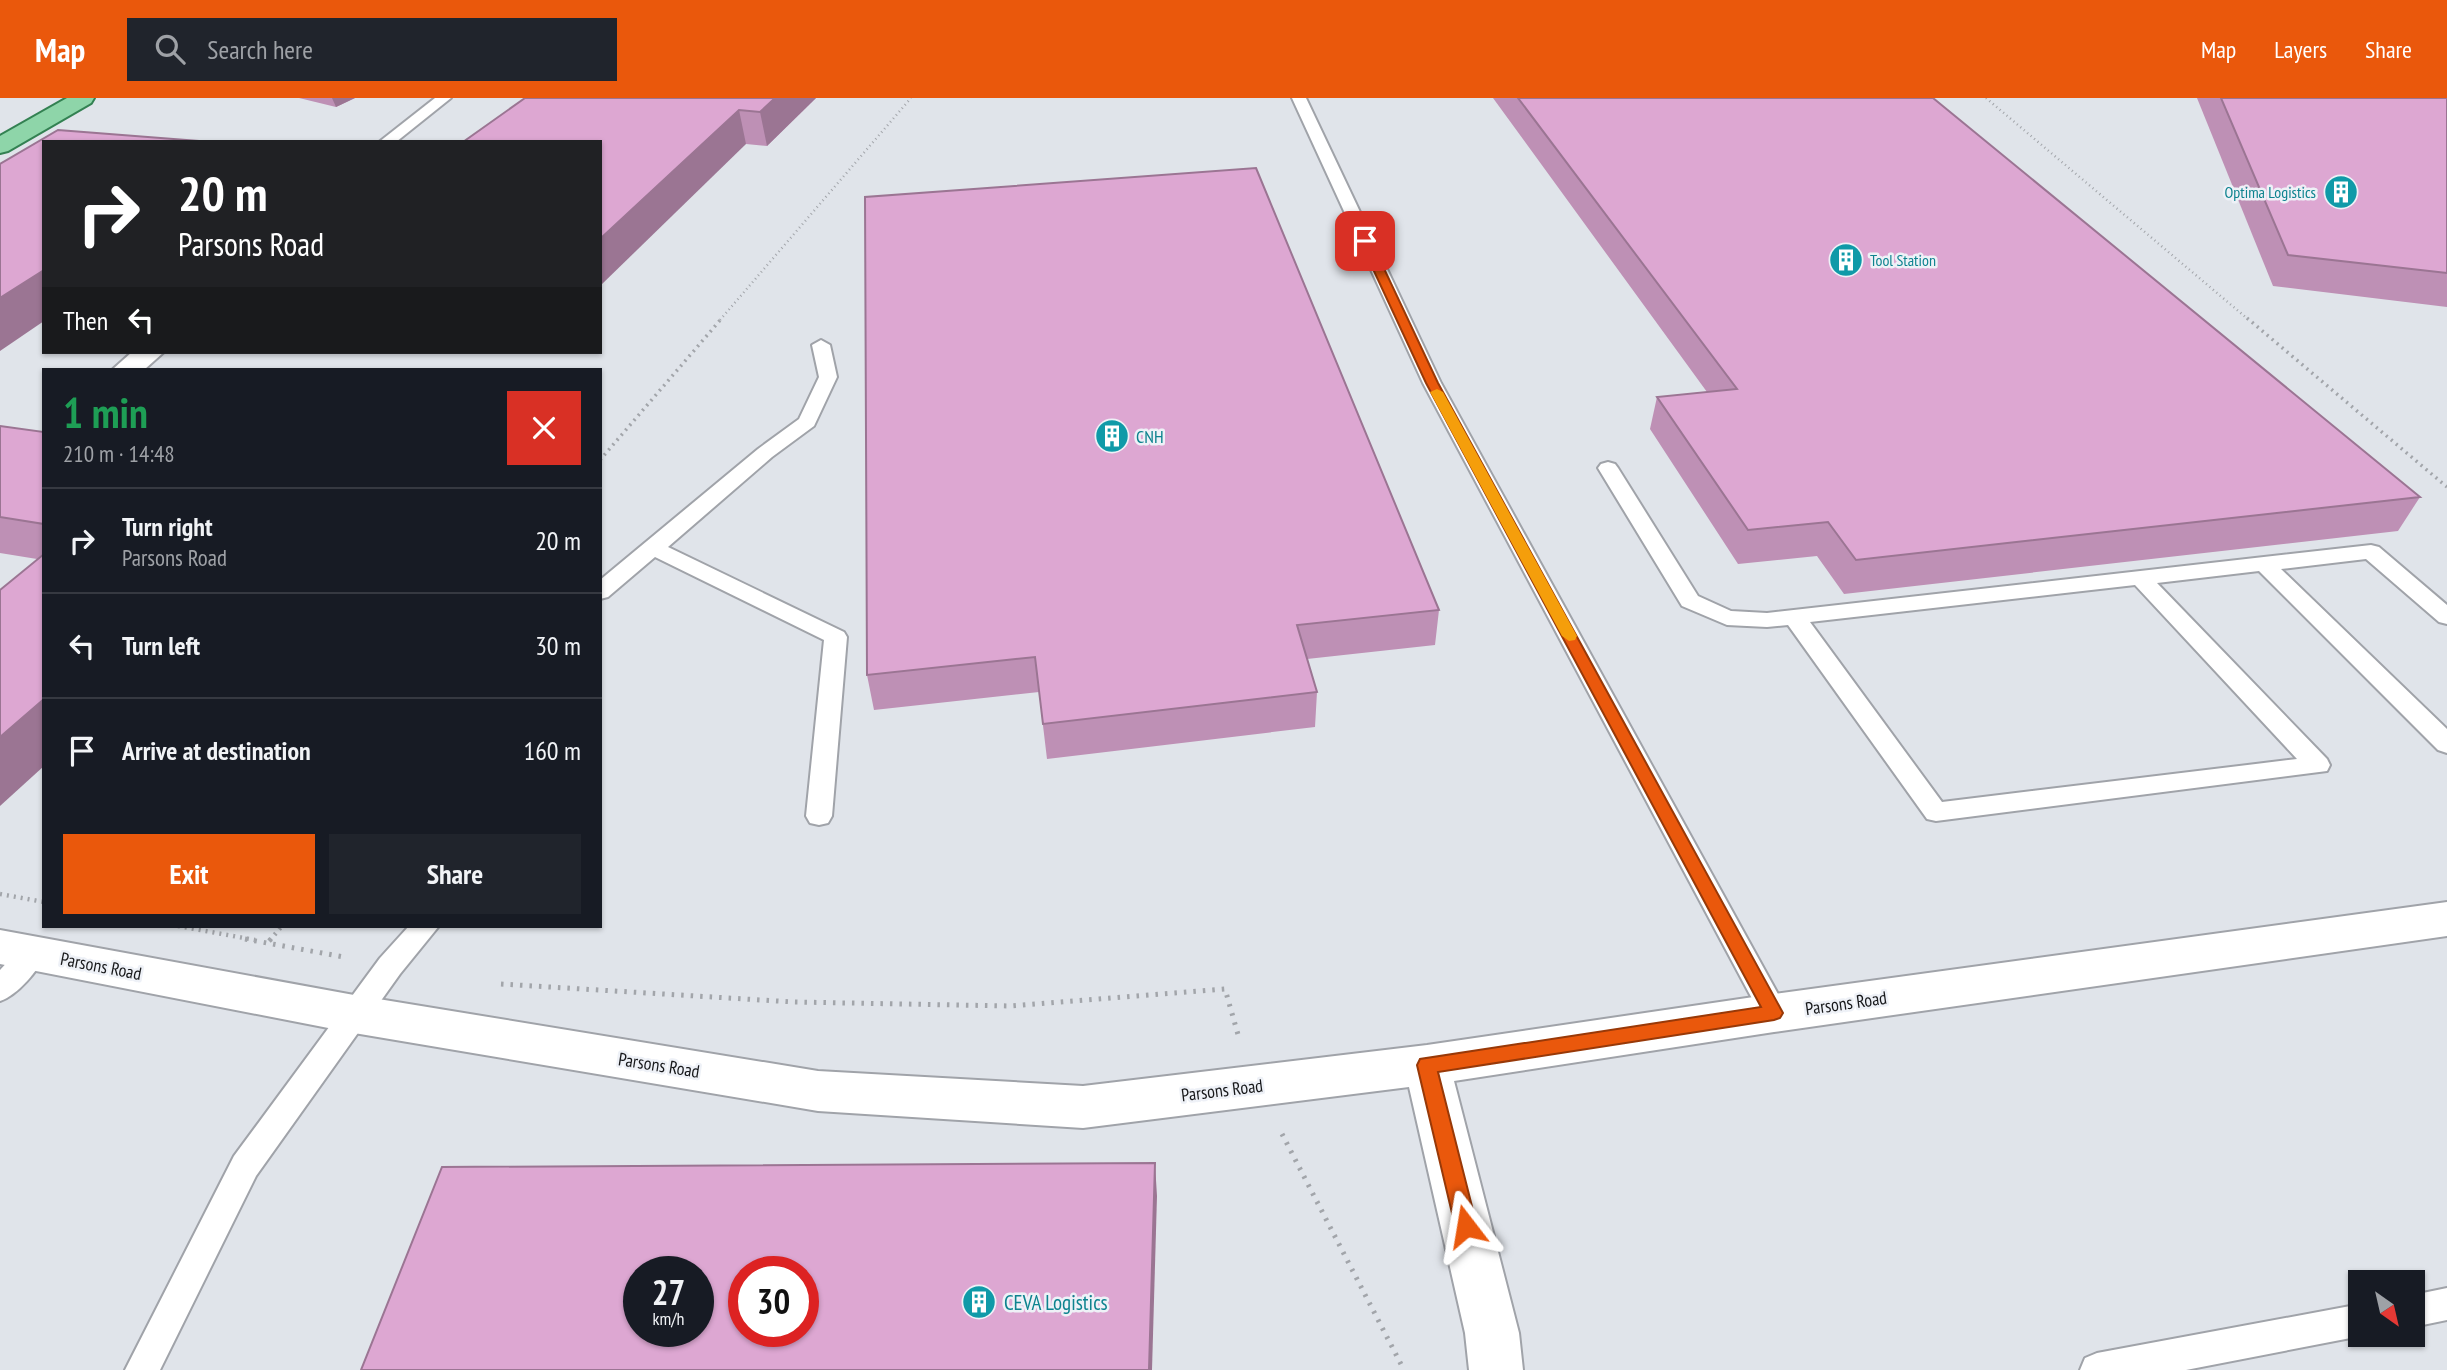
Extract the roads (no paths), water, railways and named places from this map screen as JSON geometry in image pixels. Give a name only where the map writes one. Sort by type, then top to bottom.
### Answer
[{"type":"main road","points":[[0,146],[83,98]]},
{"type":"street","points":[[128,368],[147,354]]},
{"type":"street","name":"Parsons Road","points":[[17,950],[354,1014],[818,1091],[1083,1107],[1427,1065],[1774,1013],[2447,919]]},
{"type":"street","points":[[1427,1065],[1492,1333],[1496,1370]]},
{"type":"lane","points":[[389,140],[444,98]]},
{"type":"lane","points":[[1299,98],[1432,383],[1774,1013]]},
{"type":"lane","points":[[602,590],[765,453],[807,422],[828,377],[821,345]]},
{"type":"lane","points":[[1608,468],[1690,600],[1727,618],[1767,621],[2371,552],[2447,617]]},
{"type":"lane","points":[[653,548],[836,637],[818,816]]},
{"type":"lane","points":[[2264,564],[2447,744]]},
{"type":"lane","points":[[1794,617],[1936,812],[2318,765],[2140,578]]},
{"type":"lane","points":[[142,1370],[245,1166],[354,1014],[423,928]]},
{"type":"lane","points":[[0,989],[17,950]]},
{"type":"lane","points":[[2426,1308],[2447,1304]]},
{"type":"lane","points":[[2097,1370],[2348,1322]]},
{"type":"place","name":"Optima Logistics","points":[[2341,192]]},
{"type":"place","name":"Tool Station","points":[[1846,260]]},
{"type":"place","name":"CNH","points":[[1112,436]]},
{"type":"place","name":"CEVA Logistics","points":[[979,1302]]}]
